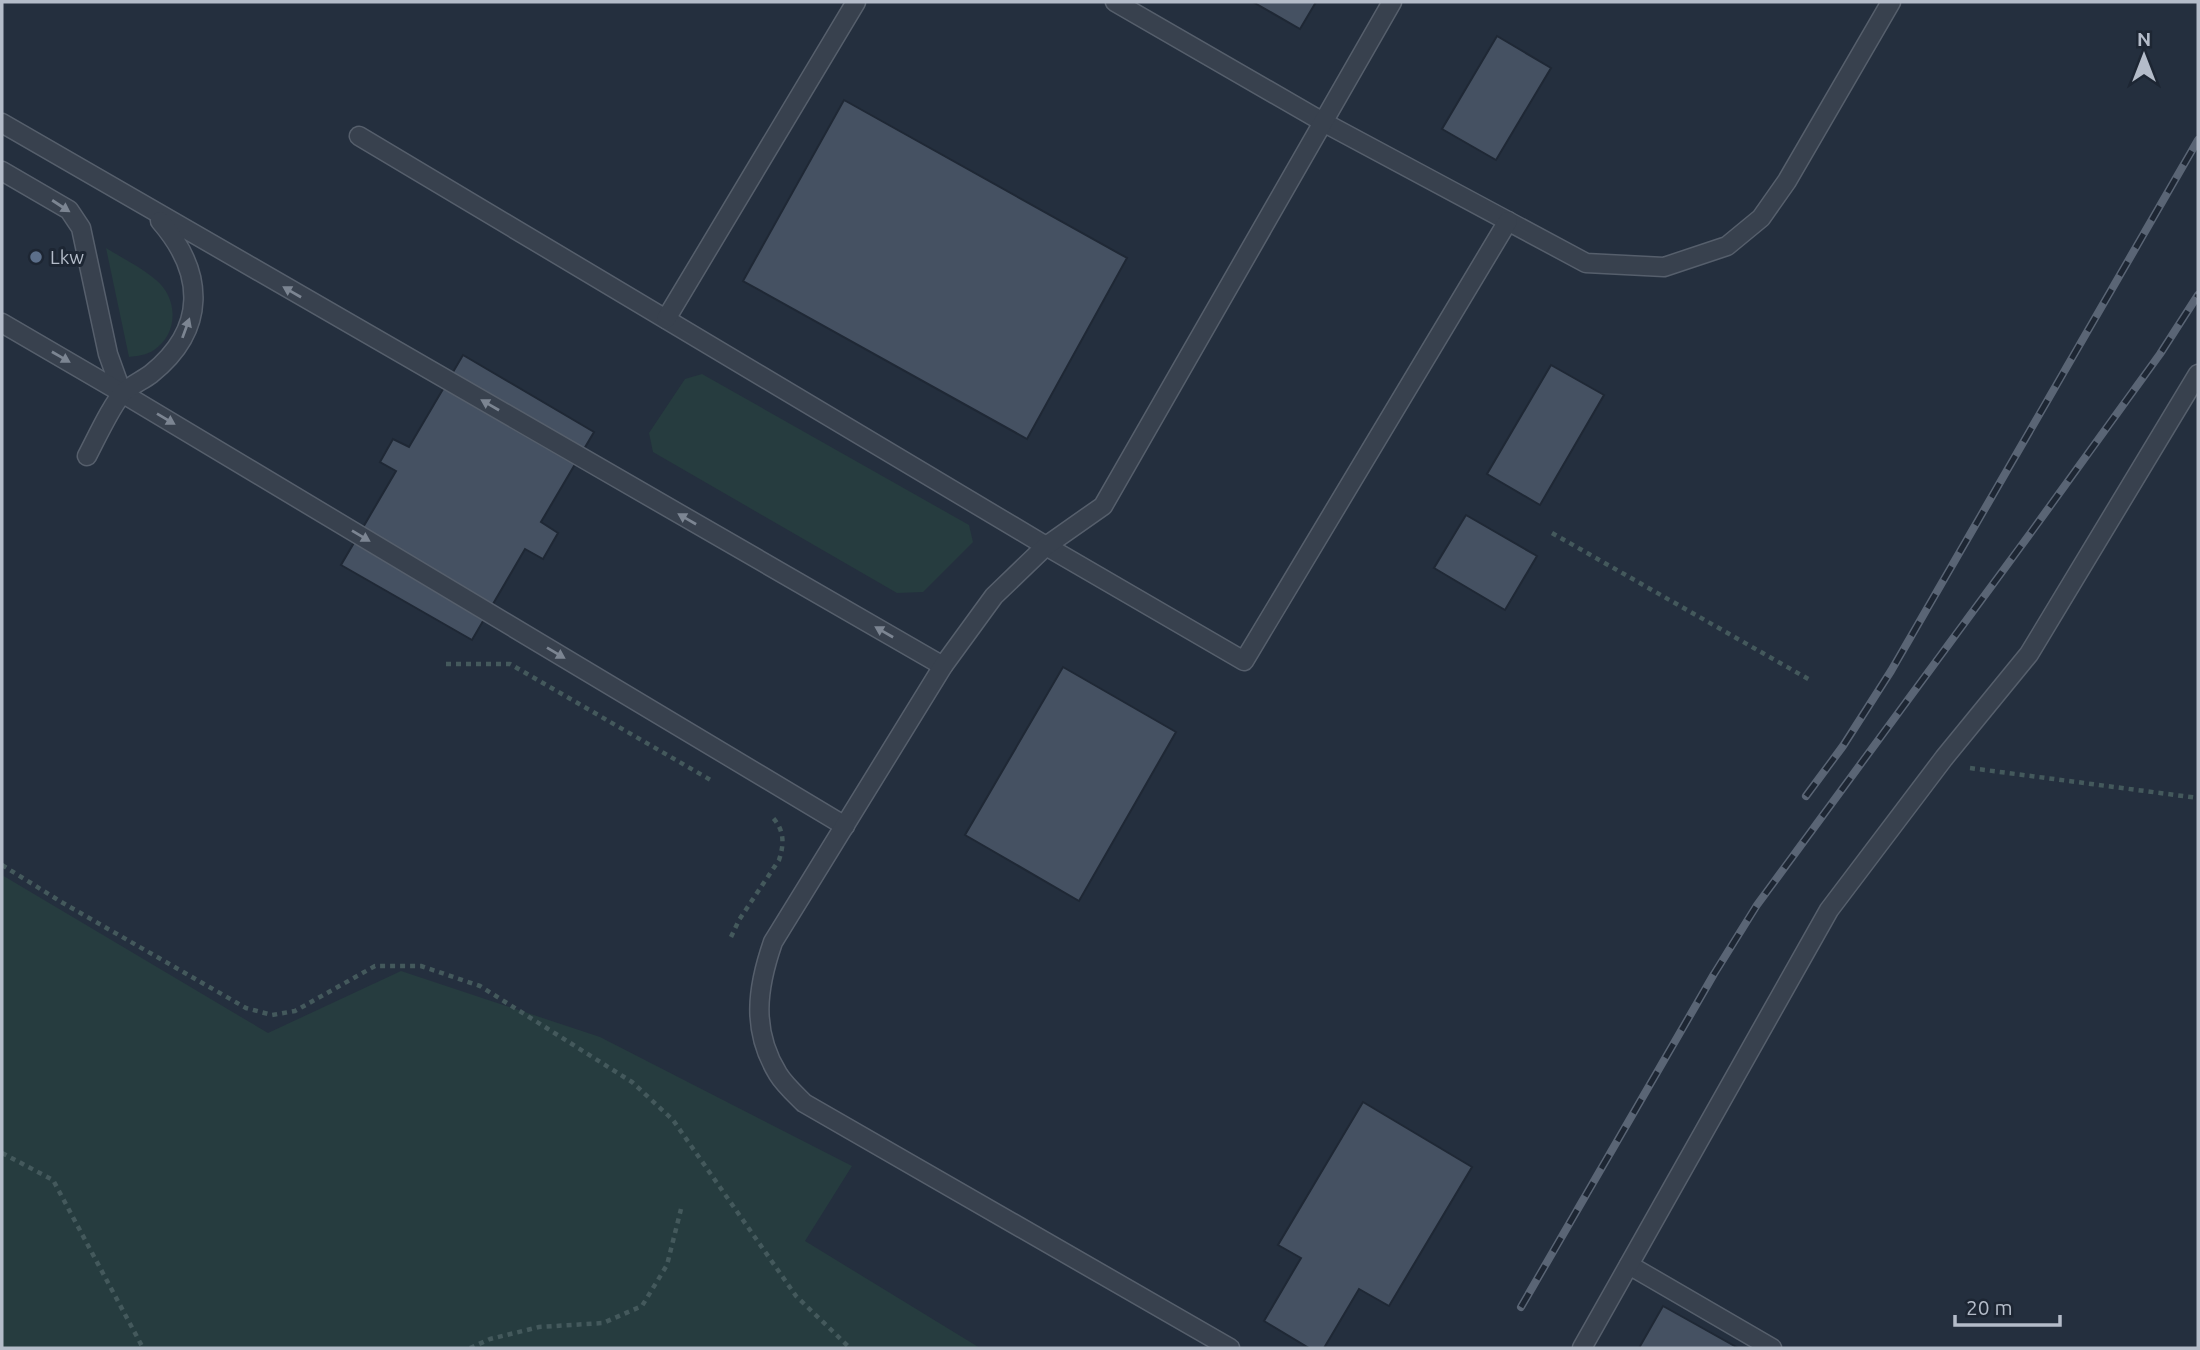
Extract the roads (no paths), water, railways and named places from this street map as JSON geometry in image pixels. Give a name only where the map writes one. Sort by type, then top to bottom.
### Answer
[{"type":"lane","points":[[666,319],[856,2]]},
{"type":"lane","points":[[1115,2],[1323,122],[1586,263],[1664,267],[1727,246],[1761,218],[1787,181],[1891,2]]},
{"type":"lane","points":[[1230,1348],[804,1103],[778,1075],[761,1035],[759,994],[773,942],[943,666],[994,596],[1046,546],[1102,506],[1392,2]]},
{"type":"lane","points":[[2,124],[943,666]]},
{"type":"lane","points":[[359,136],[1046,546],[1244,661],[1508,221]]},
{"type":"lane","points":[[2,171],[69,210],[81,228],[108,354],[122,393]]},
{"type":"lane","points":[[87,456],[122,393],[152,373],[181,342],[195,304],[189,266],[175,239],[150,210]]},
{"type":"lane","points":[[2,323],[845,825]]},
{"type":"lane","points":[[1582,1348],[1829,910],[1944,758],[2029,654],[2198,373]]},
{"type":"lane","points":[[1629,1265],[1772,1348]]},
{"type":"railway","points":[[1806,796],[1843,746],[1891,671],[2198,140]]},
{"type":"railway","points":[[1521,1307],[1714,974],[1757,905],[2160,354],[2198,295]]},
{"type":"place","name":"Lkw","points":[[36,257]]}]
